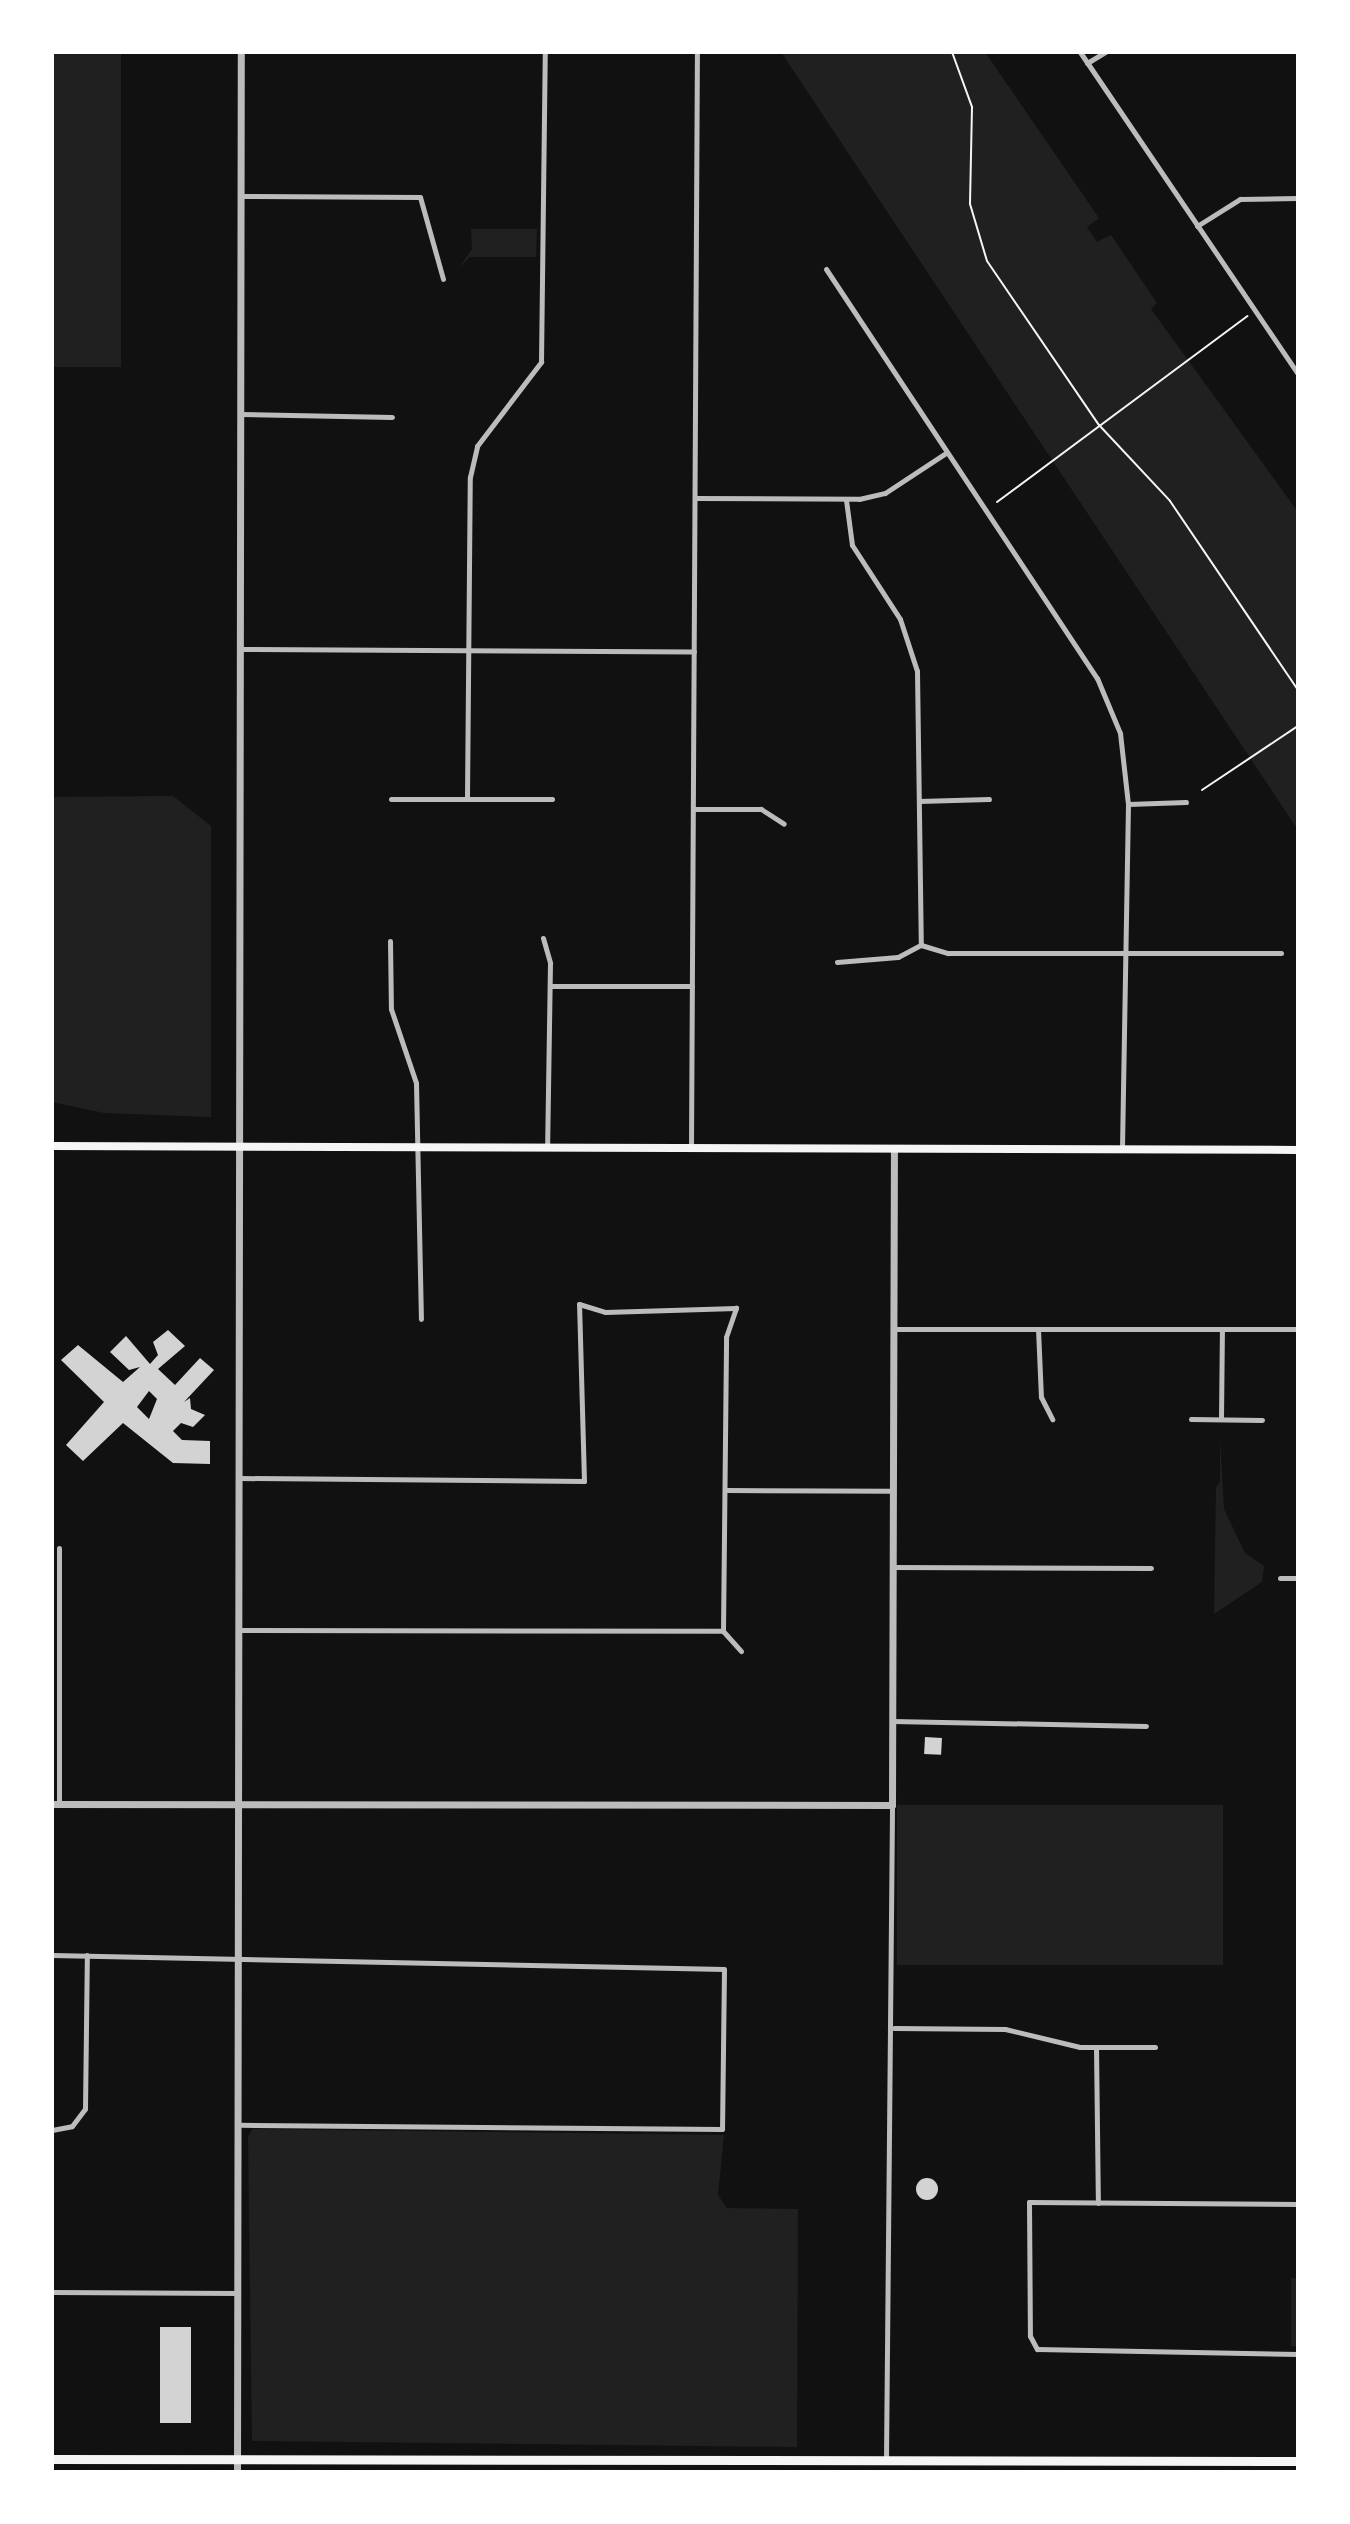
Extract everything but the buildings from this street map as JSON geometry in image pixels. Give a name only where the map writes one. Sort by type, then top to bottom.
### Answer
[{"type":"highway","points":[[52,2459],[1298,2461]]},
{"type":"main road","points":[[52,1146],[1298,1150]]},
{"type":"street","points":[[237,2472],[241,52]]},
{"type":"street","points":[[467,797],[472,459],[534,379],[544,347],[545,52]]},
{"type":"street","points":[[691,1149],[697,52]]},
{"type":"street","points":[[1080,52],[1298,374]]},
{"type":"street","points":[[1087,63],[1105,52]]},
{"type":"street","points":[[240,196],[420,197],[443,279]]},
{"type":"street","points":[[1197,226],[1240,199],[1298,198]]},
{"type":"street","points":[[826,269],[1097,678],[1120,733],[1128,804],[1122,1150]]},
{"type":"street","points":[[240,414],[392,417]]},
{"type":"street","points":[[695,498],[846,500],[885,493],[946,453]]},
{"type":"street","points":[[846,500],[852,545],[912,652],[919,801],[921,945]]},
{"type":"street","points":[[240,649],[694,651]]},
{"type":"street","points":[[391,799],[552,799]]},
{"type":"street","points":[[919,801],[989,799]]},
{"type":"street","points":[[1128,804],[1186,802]]},
{"type":"street","points":[[694,809],[761,809],[784,824]]},
{"type":"street","points":[[543,938],[550,986],[547,1149]]},
{"type":"street","points":[[390,941],[391,1009],[416,1083],[421,1319]]},
{"type":"street","points":[[837,962],[898,957],[921,945],[948,953],[1281,953]]},
{"type":"street","points":[[550,986],[692,986]]},
{"type":"street","points":[[886,2460],[894,2028],[891,1491],[894,1150]]},
{"type":"street","points":[[240,1478],[584,1481],[579,1304],[605,1312],[736,1308],[726,1337],[723,1631],[741,1651]]},
{"type":"street","points":[[893,1329],[1298,1329]]},
{"type":"street","points":[[1038,1329],[1041,1397],[1052,1419]]},
{"type":"street","points":[[1221,1419],[1222,1329]]},
{"type":"street","points":[[1191,1419],[1262,1420]]},
{"type":"street","points":[[726,1490],[891,1491]]},
{"type":"street","points":[[59,1548],[56,1804],[892,1805]]},
{"type":"street","points":[[891,1567],[1151,1568]]},
{"type":"street","points":[[1280,1578],[1298,1578]]},
{"type":"street","points":[[239,1630],[723,1631]]},
{"type":"street","points":[[892,1721],[1146,1726]]},
{"type":"street","points":[[52,1955],[724,1969],[722,2129],[238,2125]]},
{"type":"street","points":[[52,2130],[72,2126],[87,2100],[87,1955]]},
{"type":"street","points":[[894,2028],[1005,2029],[1096,2047],[1155,2047]]},
{"type":"street","points":[[1096,2047],[1098,2203]]},
{"type":"street","points":[[1298,2204],[1029,2202],[1030,2336],[1037,2349],[1298,2354]]},
{"type":"street","points":[[52,2292],[238,2293]]},
{"type":"path","points":[[952,52],[972,107],[970,204],[979,244],[1099,425],[1170,501],[1298,690]]},
{"type":"path","points":[[997,502],[1247,316]]},
{"type":"path","points":[[1202,790],[1298,726]]},
{"type":"shaded area","points":[[52,52],[121,52],[121,367],[52,367]]},
{"type":"shaded area","points":[[781,52],[985,52],[1099,218],[1087,227],[1097,242],[1111,235],[1157,303],[1151,309],[1298,512],[1298,830]]},
{"type":"shaded area","points":[[471,229],[537,229],[536,257],[470,257],[459,268],[472,249]]},
{"type":"shaded area","points":[[173,796],[211,826],[211,1117],[104,1113],[52,1102],[52,797]]},
{"type":"shaded area","points":[[1220,1438],[1224,1509],[1245,1553],[1264,1566],[1262,1582],[1214,1614],[1216,1487],[1220,1482]]},
{"type":"shaded area","points":[[897,1805],[1223,1805],[1223,1965],[897,1965]]},
{"type":"shaded area","points":[[253,2129],[724,2135],[718,2195],[727,2208],[798,2209],[797,2447],[252,2441],[248,2136]]},
{"type":"shaded area","points":[[1291,2278],[1298,2278],[1298,2346],[1291,2346]]},
{"type":"shaded area","points":[[674,2470],[674,2472],[491,2472]]}]
